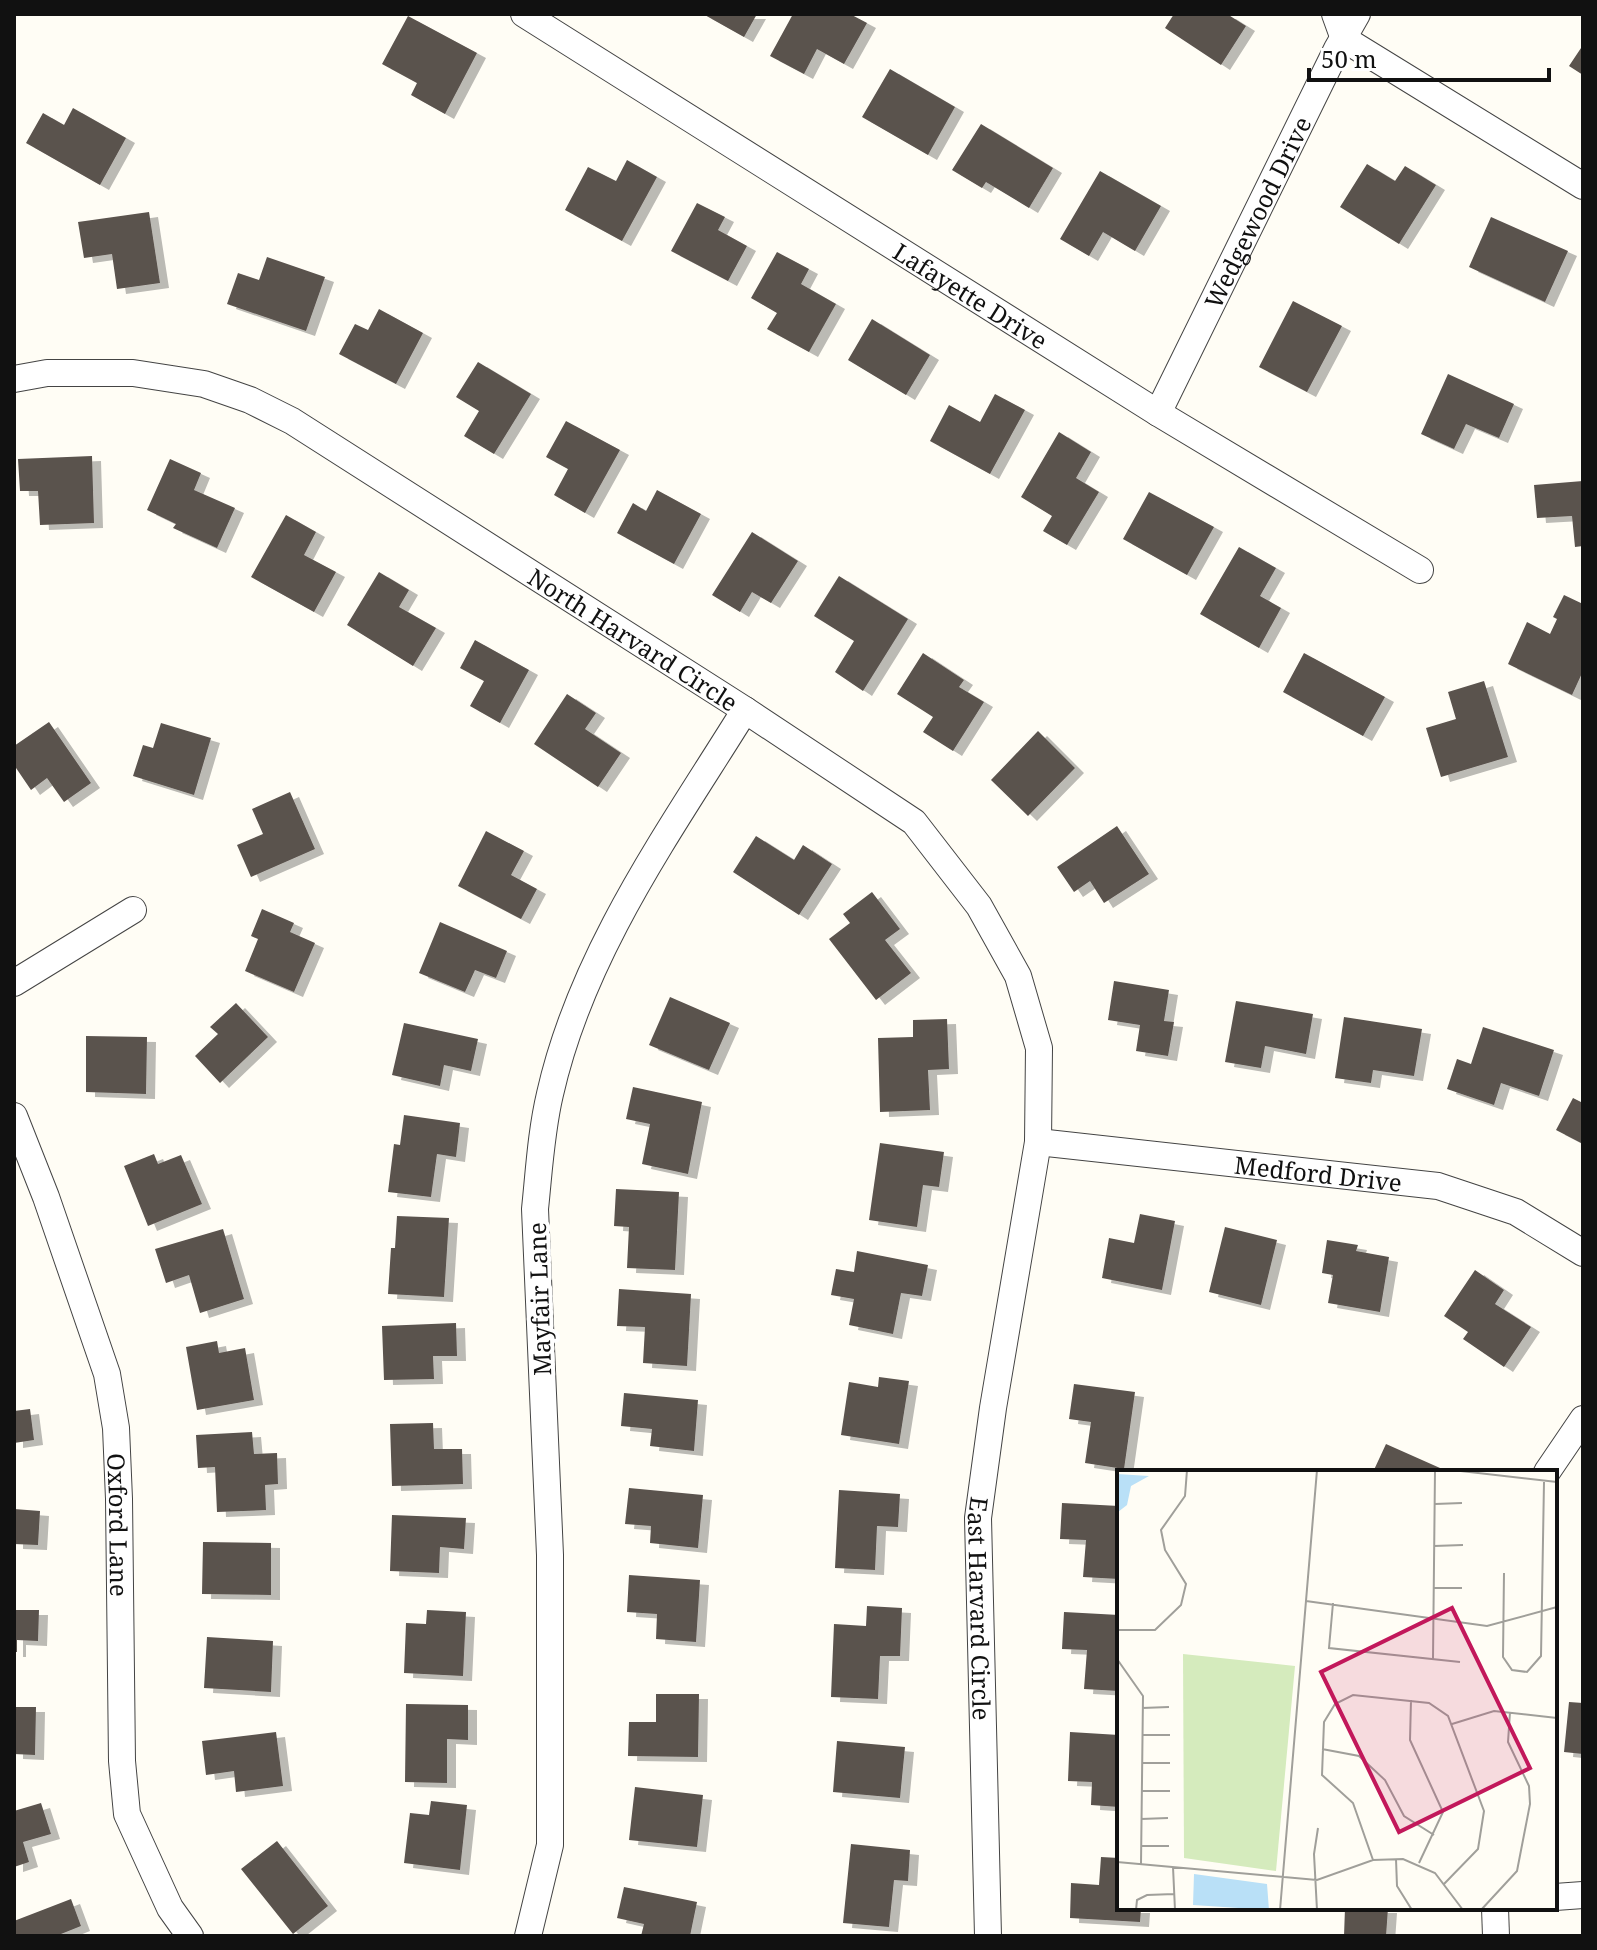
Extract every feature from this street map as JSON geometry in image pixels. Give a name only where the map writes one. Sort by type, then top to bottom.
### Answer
[{"type":"street","name":"Lafayette Drive","points":[[524,14],[1158,413],[1420,570]]},
{"type":"street","points":[[1335,14],[1344,39],[1583,186]]},
{"type":"street","name":"Wedgewood Drive","points":[[1158,413],[1357,14]]},
{"type":"street","name":"North Harvard Circle","points":[[14,379],[47,373],[133,373],[204,384],[250,400],[292,421],[340,451],[914,822],[979,906],[1018,976],[1039,1048],[1038,1142]]},
{"type":"street","name":"Mayfair Lane","points":[[528,1936],[550,1845],[550,1555],[535,1209],[550,1094],[566,1038],[594,964],[636,885],[745,710]]},
{"type":"street","points":[[14,983],[133,910]]},
{"type":"street","name":"Oxford Lane","points":[[14,1116],[46,1197],[107,1374],[116,1428],[122,1761],[127,1814],[170,1908],[190,1936]]},
{"type":"street","name":"Medford Drive","points":[[1038,1142],[1438,1186],[1516,1212],[1583,1253]]},
{"type":"street","name":"East Harvard Circle","points":[[988,1936],[978,1518],[993,1408],[1038,1142]]},
{"type":"street","points":[[1548,1470],[1583,1419]]},
{"type":"street","points":[[1557,1897],[1583,1895]]},
{"type":"street","points":[[1495,1910],[1496,1936]]},
{"type":"building","points":[[703,14],[757,14],[744,37]]},
{"type":"building","points":[[793,14],[850,14],[867,23],[844,64],[817,49],[804,74],[770,56]]},
{"type":"building","points":[[1174,14],[1227,14],[1246,26],[1221,65],[1165,28]]},
{"type":"building","points":[[408,16],[477,53],[445,114],[411,95],[417,83],[382,64]]},
{"type":"building","points":[[1583,45],[1583,75],[1569,66]]},
{"type":"building","points":[[890,69],[955,107],[928,155],[862,117]]},
{"type":"building","points":[[73,108],[126,138],[100,185],[26,143],[43,113],[64,125]]},
{"type":"building","points":[[981,124],[1053,168],[1029,208],[986,182],[982,188],[952,170]]},
{"type":"building","points":[[627,160],[657,177],[622,241],[565,210],[588,167],[616,181]]},
{"type":"building","points":[[1367,164],[1395,181],[1405,166],[1436,185],[1399,244],[1340,207]]},
{"type":"building","points":[[1100,171],[1161,206],[1135,251],[1103,232],[1089,256],[1060,239]]},
{"type":"building","points":[[697,203],[725,217],[718,230],[747,246],[728,281],[671,251]]},
{"type":"building","points":[[149,212],[160,283],[117,289],[112,254],[84,258],[78,222]]},
{"type":"building","points":[[1491,217],[1568,251],[1545,302],[1469,267]]},
{"type":"building","points":[[777,252],[809,269],[801,284],[836,304],[809,352],[767,329],[777,313],[751,298]]},
{"type":"building","points":[[267,257],[325,277],[306,331],[227,304],[238,273],[259,280]]},
{"type":"building","points":[[1293,301],[1342,326],[1307,392],[1259,367]]},
{"type":"building","points":[[379,309],[423,333],[396,384],[339,354],[355,324],[368,330]]},
{"type":"building","points":[[872,319],[930,355],[906,395],[848,360]]},
{"type":"building","points":[[478,362],[531,394],[494,454],[464,436],[479,411],[456,397]]},
{"type":"building","points":[[1448,374],[1514,404],[1499,438],[1466,424],[1454,449],[1421,434]]},
{"type":"building","points":[[995,394],[1025,410],[990,474],[930,441],[949,405],[980,422]]},
{"type":"building","points":[[566,421],[620,450],[585,513],[554,495],[568,469],[546,457]]},
{"type":"building","points":[[1059,432],[1091,452],[1076,478],[1099,492],[1067,545],[1043,531],[1052,516],[1021,497]]},
{"type":"building","points":[[92,456],[94,523],[40,525],[38,491],[20,491],[18,459]]},
{"type":"building","points":[[170,459],[201,473],[194,490],[235,508],[217,548],[173,528],[176,524],[147,510]]},
{"type":"building","points":[[1583,481],[1583,546],[1575,547],[1572,516],[1537,518],[1534,485]]},
{"type":"building","points":[[657,490],[701,514],[674,564],[617,533],[633,503],[646,511]]},
{"type":"building","points":[[1149,492],[1214,527],[1187,575],[1123,539]]},
{"type":"building","points":[[286,515],[316,532],[304,555],[336,572],[314,612],[251,577]]},
{"type":"building","points":[[752,532],[798,561],[771,603],[752,592],[740,612],[712,595]]},
{"type":"building","points":[[1239,547],[1276,568],[1260,596],[1281,608],[1259,648],[1200,614]]},
{"type":"building","points":[[379,572],[409,590],[399,607],[436,628],[413,666],[347,625]]},
{"type":"building","points":[[839,576],[908,619],[863,691],[835,672],[854,641],[814,616]]},
{"type":"building","points":[[1564,595],[1583,604],[1583,671],[1572,695],[1508,664],[1527,622],[1550,634],[1557,619],[1553,617]]},
{"type":"building","points":[[475,640],[529,670],[500,723],[470,706],[484,681],[460,668]]},
{"type":"building","points":[[923,653],[964,680],[959,687],[984,702],[953,751],[923,732],[933,717],[897,694]]},
{"type":"building","points":[[1304,653],[1385,697],[1363,736],[1283,692]]},
{"type":"building","points":[[1484,681],[1508,757],[1441,777],[1426,728],[1456,719],[1448,692]]},
{"type":"building","points":[[567,694],[596,713],[585,729],[621,753],[598,787],[534,744]]},
{"type":"building","points":[[49,722],[91,783],[64,802],[47,778],[31,790],[14,765],[14,746]]},
{"type":"building","points":[[161,723],[211,738],[194,795],[133,776],[143,745],[153,748]]},
{"type":"building","points":[[1038,731],[1075,768],[1028,816],[991,780]]},
{"type":"building","points":[[290,792],[315,849],[251,877],[237,845],[263,834],[252,809]]},
{"type":"building","points":[[1117,826],[1149,874],[1104,903],[1090,881],[1074,892],[1057,867]]},
{"type":"building","points":[[486,831],[524,851],[511,875],[537,889],[521,919],[458,886]]},
{"type":"building","points":[[756,836],[794,860],[803,845],[832,864],[799,915],[733,872]]},
{"type":"building","points":[[872,892],[900,929],[885,940],[911,973],[876,1000],[829,939],[850,923],[843,914]]},
{"type":"building","points":[[262,909],[294,923],[290,932],[315,943],[294,992],[245,971],[258,939],[251,936]]},
{"type":"building","points":[[440,922],[507,951],[496,978],[475,970],[465,992],[419,973]]},
{"type":"building","points":[[1114,981],[1169,990],[1164,1021],[1174,1022],[1168,1056],[1136,1051],[1140,1025],[1108,1020]]},
{"type":"building","points":[[670,997],[730,1023],[709,1070],[649,1045]]},
{"type":"building","points":[[1236,1001],[1313,1014],[1306,1054],[1265,1046],[1261,1068],[1225,1062]]},
{"type":"building","points":[[236,1003],[268,1037],[220,1083],[195,1056],[218,1034],[210,1027]]},
{"type":"building","points":[[1344,1017],[1422,1029],[1414,1076],[1373,1070],[1371,1083],[1335,1078]]},
{"type":"building","points":[[947,1019],[949,1069],[928,1070],[930,1110],[880,1112],[878,1038],[913,1037],[913,1020]]},
{"type":"building","points":[[404,1023],[478,1039],[471,1071],[444,1065],[440,1086],[392,1075]]},
{"type":"building","points":[[1483,1027],[1554,1050],[1539,1096],[1501,1083],[1494,1105],[1447,1089],[1457,1059],[1471,1064]]},
{"type":"building","points":[[86,1036],[147,1037],[146,1094],[86,1092]]},
{"type":"building","points":[[633,1087],[702,1102],[688,1174],[642,1164],[650,1124],[626,1119]]},
{"type":"building","points":[[1573,1098],[1583,1103],[1583,1144],[1556,1130]]},
{"type":"building","points":[[404,1115],[460,1123],[456,1157],[437,1154],[431,1197],[388,1192],[394,1144],[400,1145]]},
{"type":"building","points":[[880,1143],[944,1152],[939,1187],[923,1185],[917,1227],[869,1220]]},
{"type":"building","points":[[154,1154],[158,1164],[181,1155],[202,1204],[148,1226],[124,1166]]},
{"type":"building","points":[[616,1189],[679,1192],[675,1270],[627,1268],[629,1227],[614,1226]]},
{"type":"building","points":[[1140,1214],[1175,1221],[1162,1290],[1102,1278],[1109,1238],[1134,1243]]},
{"type":"building","points":[[397,1216],[449,1218],[444,1297],[388,1294]]},
{"type":"building","points":[[1225,1227],[1277,1240],[1261,1305],[1209,1292]]},
{"type":"building","points":[[223,1229],[244,1299],[200,1313],[189,1275],[166,1283],[155,1249]]},
{"type":"building","points":[[1327,1240],[1358,1245],[1356,1251],[1389,1257],[1380,1312],[1328,1303],[1333,1275],[1322,1273]]},
{"type":"building","points":[[857,1251],[928,1265],[922,1296],[901,1293],[893,1334],[849,1325],[854,1299],[831,1295],[836,1269],[854,1272]]},
{"type":"building","points":[[1475,1270],[1504,1290],[1495,1304],[1531,1327],[1504,1367],[1463,1339],[1468,1332],[1444,1316]]},
{"type":"building","points":[[619,1289],[691,1294],[687,1366],[643,1363],[645,1327],[617,1326]]},
{"type":"building","points":[[456,1323],[457,1356],[433,1356],[434,1379],[384,1380],[382,1326]]},
{"type":"building","points":[[217,1341],[219,1353],[245,1348],[254,1400],[197,1410],[186,1347]]},
{"type":"building","points":[[879,1377],[909,1381],[899,1444],[841,1435],[849,1382],[878,1387]]},
{"type":"building","points":[[1074,1384],[1135,1392],[1124,1469],[1085,1463],[1091,1422],[1069,1419]]},
{"type":"building","points":[[624,1393],[698,1400],[694,1451],[650,1446],[652,1429],[621,1426]]},
{"type":"building","points":[[30,1409],[34,1440],[14,1443],[14,1411]]},
{"type":"building","points":[[433,1423],[434,1449],[462,1449],[463,1484],[392,1486],[390,1424]]},
{"type":"building","points":[[252,1432],[254,1454],[277,1453],[278,1484],[265,1485],[266,1510],[217,1512],[215,1467],[198,1468],[196,1435]]},
{"type":"building","points":[[1386,1444],[1444,1470],[1374,1470]]},
{"type":"building","points":[[629,1488],[703,1495],[698,1548],[650,1543],[651,1526],[625,1524]]},
{"type":"building","points":[[839,1490],[900,1494],[898,1527],[877,1526],[875,1570],[835,1568]]},
{"type":"building","points":[[1062,1503],[1117,1506],[1117,1579],[1083,1577],[1086,1540],[1060,1539]]},
{"type":"building","points":[[14,1509],[40,1511],[38,1545],[14,1544]]},
{"type":"building","points":[[392,1515],[466,1518],[464,1549],[440,1547],[439,1573],[390,1571]]},
{"type":"building","points":[[203,1542],[271,1543],[271,1595],[202,1594]]},
{"type":"building","points":[[629,1575],[700,1580],[696,1642],[656,1639],[657,1614],[627,1612]]},
{"type":"building","points":[[867,1606],[902,1608],[900,1656],[880,1656],[878,1699],[831,1697],[834,1624],[866,1626]]},
{"type":"building","points":[[14,1610],[39,1610],[38,1641],[17,1640],[17,1652],[14,1652]]},
{"type":"building","points":[[427,1610],[466,1612],[463,1676],[404,1673],[406,1623],[426,1624]]},
{"type":"building","points":[[1064,1612],[1117,1615],[1117,1691],[1084,1689],[1087,1650],[1062,1649]]},
{"type":"building","points":[[207,1637],[273,1641],[271,1692],[204,1688]]},
{"type":"building","points":[[656,1694],[699,1694],[698,1757],[628,1756],[629,1722],[656,1722]]},
{"type":"building","points":[[1569,1702],[1583,1703],[1583,1754],[1564,1752]]},
{"type":"building","points":[[406,1704],[468,1705],[468,1740],[447,1739],[447,1783],[405,1782]]},
{"type":"building","points":[[14,1707],[36,1707],[35,1755],[14,1754]]},
{"type":"building","points":[[276,1732],[283,1786],[236,1792],[234,1771],[206,1775],[202,1741]]},
{"type":"building","points":[[1070,1732],[1117,1735],[1117,1807],[1091,1805],[1092,1782],[1068,1781]]},
{"type":"building","points":[[837,1741],[905,1747],[900,1798],[833,1792]]},
{"type":"building","points":[[635,1787],[703,1795],[697,1847],[629,1840]]},
{"type":"building","points":[[431,1801],[467,1805],[460,1870],[404,1863],[410,1813],[429,1815]]},
{"type":"building","points":[[41,1803],[51,1834],[23,1842],[29,1862],[14,1867],[14,1811]]},
{"type":"building","points":[[277,1841],[328,1906],[293,1934],[241,1869]]},
{"type":"building","points":[[851,1844],[910,1850],[908,1881],[894,1880],[889,1927],[843,1923]]},
{"type":"building","points":[[1101,1857],[1117,1858],[1117,1910],[1141,1910],[1140,1922],[1070,1918],[1071,1883],[1099,1885]]},
{"type":"building","points":[[624,1887],[697,1902],[690,1936],[641,1936],[644,1924],[617,1918]]},
{"type":"building","points":[[71,1899],[81,1926],[56,1936],[14,1936],[14,1921]]},
{"type":"building","points":[[1345,1910],[1388,1910],[1386,1936],[1344,1936]]}]
